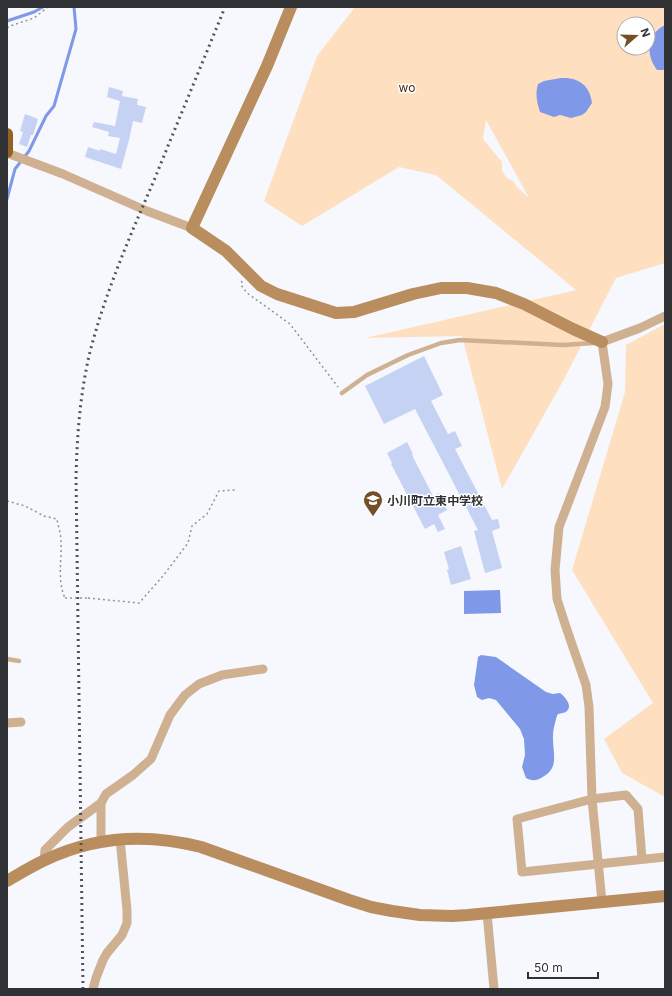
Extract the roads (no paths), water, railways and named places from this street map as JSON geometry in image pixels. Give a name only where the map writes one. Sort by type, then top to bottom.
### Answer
[{"type":"highway","points":[[7,134],[7,153]]},
{"type":"street","points":[[192,228],[267,66],[291,7]]},
{"type":"street","points":[[7,153],[62,174],[147,211],[192,228],[226,251],[261,286],[277,294],[336,313],[354,312],[413,294],[440,288],[467,288],[496,293],[524,304],[602,342],[640,328],[665,316]]},
{"type":"street","points":[[602,342],[608,384],[605,407],[559,527],[555,570],[557,599],[586,685],[589,707],[592,799],[602,902]]},
{"type":"street","points":[[44,860],[45,850],[68,827],[101,803],[106,794],[133,775],[151,759],[170,715],[185,695],[198,684],[222,675],[263,669]]},
{"type":"street","points":[[7,723],[21,722]]},
{"type":"street","points":[[642,859],[638,809],[626,795],[592,799],[517,819],[522,872],[665,857]]},
{"type":"street","points":[[101,803],[101,842]]},
{"type":"street","points":[[7,881],[44,860],[75,848],[120,839],[142,838],[201,846],[349,900],[392,911],[420,915],[452,916],[665,896]]},
{"type":"street","points":[[93,989],[103,960],[122,935],[127,922],[120,839]]},
{"type":"street","points":[[486,913],[494,989]]},
{"type":"lane","points":[[342,393],[367,375],[408,355],[441,343],[460,340],[563,345],[602,342]]},
{"type":"lane","points":[[7,659],[19,661]]},
{"type":"water","points":[[665,25],[665,69],[663,70],[657,70],[653,64],[651,56],[656,56],[656,32]]},
{"type":"water","points":[[561,78],[578,81],[582,83],[589,91],[592,103],[582,115],[571,118],[560,115],[554,117],[540,112],[537,98],[538,84],[544,81]]},
{"type":"water","points":[[500,590],[501,613],[464,614],[464,591]]},
{"type":"water","points":[[481,655],[496,657],[546,692],[553,694],[560,693],[564,696],[568,703],[569,709],[558,714],[556,717],[553,735],[554,759],[551,769],[547,774],[537,780],[530,780],[526,778],[522,767],[525,755],[524,739],[520,729],[496,700],[489,698],[482,700],[477,697],[474,685],[478,657]]},
{"type":"waterway","points":[[7,21],[34,12],[43,7]]},
{"type":"waterway","points":[[7,199],[15,169],[29,151],[46,116],[54,106],[76,29],[74,7]]},
{"type":"railway","points":[[83,989],[76,477],[78,431],[83,386],[95,333],[110,288],[225,7]]},
{"type":"place","name":"小川町立東中学校","points":[[373,517]]},
{"type":"park label","name":"wo","points":[[407,87]]}]
